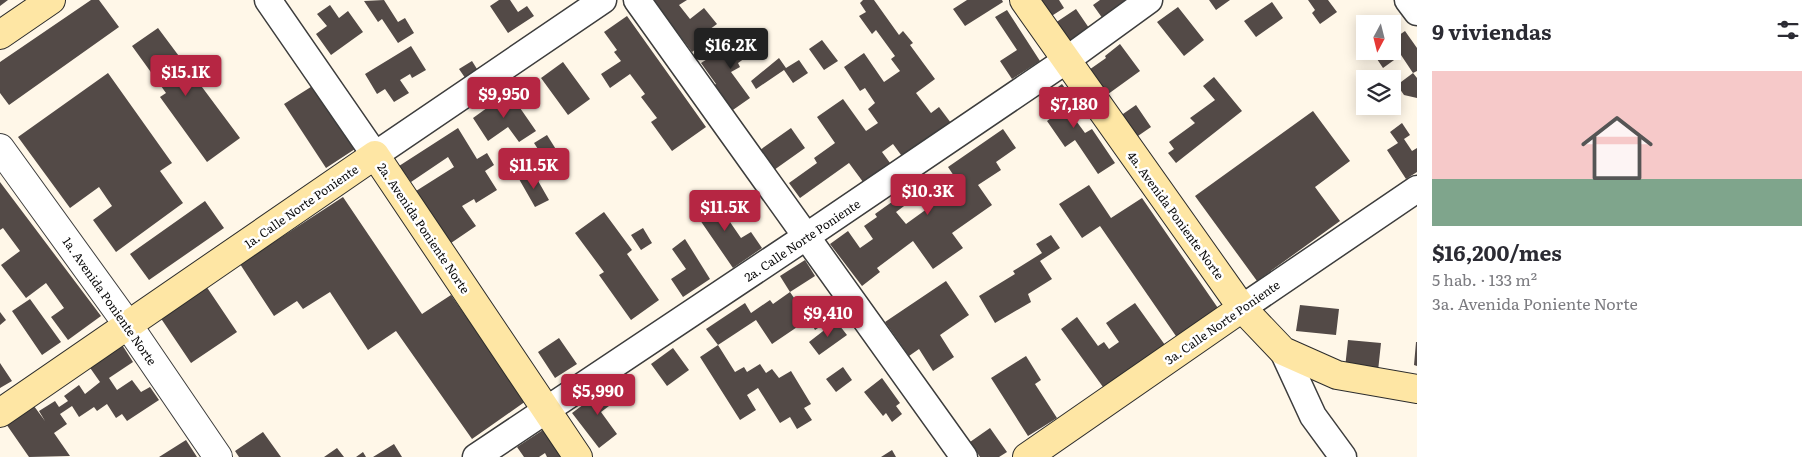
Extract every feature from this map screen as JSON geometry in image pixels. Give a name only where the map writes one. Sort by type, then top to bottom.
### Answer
[{"type":"main road","points":[[0,35],[51,0]]},
{"type":"main road","name":"4a. Avenida Poniente Norte","points":[[1024,0],[1065,61],[1242,308],[1283,351]]},
{"type":"main road","name":"1a. Calle Norte Poniente","points":[[0,413],[375,155]]},
{"type":"main road","name":"2a. Avenida Poniente Norte","points":[[375,155],[578,457]]},
{"type":"main road","name":"3a. Calle Norte Poniente","points":[[1027,457],[1242,308]]},
{"type":"main road","points":[[1283,351],[1337,375],[1417,388]]},
{"type":"street","name":"2a. Avenida Poniente Norte","points":[[268,0],[375,155]]},
{"type":"street","name":"1a. Calle Norte Poniente","points":[[375,155],[603,0]]},
{"type":"street","points":[[637,0],[964,457]]},
{"type":"street","name":"2a. Calle Norte Poniente","points":[[476,457],[1065,61],[1149,0]]},
{"type":"street","points":[[1408,0],[1417,12]]},
{"type":"street","name":"1a. Avenida Poniente Norte","points":[[0,148],[128,325],[218,457]]},
{"type":"street","name":"3a. Calle Norte Poniente","points":[[1242,308],[1417,189]]},
{"type":"street","points":[[1283,351],[1313,416],[1343,457]]},
{"type":"building","points":[[0,0],[8,0],[0,6]]},
{"type":"building","points":[[91,0],[99,0],[119,27],[9,105],[0,93],[0,62]]},
{"type":"building","points":[[384,0],[398,22],[405,18],[414,33],[398,43],[382,19],[378,22],[364,1]]},
{"type":"building","points":[[499,0],[510,0],[518,12],[527,6],[534,16],[508,33],[490,6]]},
{"type":"building","points":[[653,0],[687,0],[679,5],[690,19],[704,8],[717,24],[702,35],[707,41],[692,52]]},
{"type":"building","points":[[863,0],[874,0],[899,35],[903,31],[913,43],[910,45],[935,79],[916,93],[931,113],[939,107],[951,123],[907,163],[893,144],[882,152],[893,167],[866,186],[849,163],[800,198],[789,183],[817,163],[814,158],[835,143],[817,117],[843,99],[866,131],[878,123],[868,109],[875,103],[865,88],[860,91],[844,67],[864,53],[884,82],[900,71],[891,59],[895,56],[876,30],[872,34],[859,16],[866,12],[860,3]]},
{"type":"building","points":[[967,0],[1002,0],[1003,2],[965,26],[953,9]]},
{"type":"building","points":[[1038,0],[1059,0],[1064,8],[1050,17]]},
{"type":"building","points":[[1100,0],[1128,0],[1103,19],[1093,5]]},
{"type":"building","points":[[1209,0],[1230,0],[1216,10]]},
{"type":"building","points":[[1308,0],[1328,0],[1337,12],[1320,24],[1312,13],[1315,10]]},
{"type":"building","points":[[1272,2],[1283,18],[1256,37],[1244,21]]},
{"type":"building","points":[[330,5],[339,18],[348,11],[363,32],[331,55],[316,34],[327,26],[317,14]]},
{"type":"building","points":[[1178,7],[1204,40],[1184,56],[1157,22]]},
{"type":"building","points":[[1076,9],[1089,28],[1068,42],[1055,23]]},
{"type":"building","points":[[1007,10],[1040,61],[1012,79],[1000,61],[1017,50],[995,17]]},
{"type":"building","points":[[627,16],[706,127],[672,151],[651,122],[657,118],[641,97],[645,94],[630,74],[610,88],[601,74],[621,61],[614,52],[617,50],[604,32]]},
{"type":"building","points":[[158,28],[240,138],[207,162],[160,97],[166,93],[132,46]]},
{"type":"building","points":[[751,31],[762,46],[738,63],[740,67],[731,72],[750,98],[730,112],[711,87],[716,84],[701,63]]},
{"type":"building","points":[[1405,31],[1417,48],[1417,71],[1413,73],[1401,55],[1401,34]]},
{"type":"building","points":[[822,40],[838,61],[824,70],[809,49]]},
{"type":"building","points":[[1120,44],[1140,71],[1104,97],[1086,72],[1106,58],[1105,56]]},
{"type":"building","points":[[411,46],[426,70],[412,78],[410,74],[400,80],[409,93],[394,102],[385,89],[377,94],[365,74]]},
{"type":"building","points":[[779,58],[786,68],[799,60],[808,73],[793,83],[784,70],[756,89],[751,81]]},
{"type":"building","points":[[1378,60],[1394,60],[1383,68]]},
{"type":"building","points":[[472,61],[482,77],[470,85],[459,69]]},
{"type":"building","points":[[563,62],[590,99],[568,115],[541,78]]},
{"type":"building","points":[[108,73],[172,163],[160,171],[183,203],[116,252],[93,220],[112,206],[99,187],[70,208],[18,137]]},
{"type":"building","points":[[1413,73],[1417,78],[1417,98],[1404,95],[1401,91],[1401,82]]},
{"type":"building","points":[[1214,77],[1242,111],[1176,163],[1168,153],[1174,149],[1169,142],[1195,123],[1190,118],[1215,100],[1203,86]]},
{"type":"building","points":[[1062,84],[1074,101],[1066,107],[1085,133],[1092,129],[1115,163],[1098,174],[1075,140],[1065,147],[1047,121],[1051,118],[1039,101]]},
{"type":"building","points":[[314,85],[355,149],[326,168],[284,104]]},
{"type":"building","points":[[509,92],[536,131],[519,142],[508,127],[488,141],[473,118]]},
{"type":"building","points":[[1136,105],[1151,127],[1135,138],[1120,116]]},
{"type":"building","points":[[1313,111],[1350,161],[1315,187],[1340,221],[1257,281],[1195,196]]},
{"type":"building","points":[[1402,123],[1410,135],[1404,139],[1412,151],[1417,148],[1417,172],[1406,179],[1387,150],[1398,143],[1390,132]]},
{"type":"building","points":[[458,128],[477,159],[487,153],[494,165],[485,171],[497,190],[476,203],[474,199],[462,206],[476,226],[451,243],[416,191],[454,167],[448,157],[411,182],[399,166]]},
{"type":"building","points":[[791,128],[805,148],[774,170],[760,150]]},
{"type":"building","points":[[1003,129],[1016,148],[996,162],[1001,170],[978,185],[992,205],[952,233],[963,248],[933,269],[913,241],[877,268],[880,272],[862,286],[830,244],[848,231],[860,248],[873,239],[864,226],[877,217],[875,214],[917,184],[923,192],[896,212],[906,224],[960,185],[948,167]]},
{"type":"building","points":[[547,135],[562,159],[549,166],[534,143]]},
{"type":"building","points":[[533,172],[549,200],[535,207],[519,179]]},
{"type":"building","points":[[0,182],[101,316],[68,340],[51,317],[64,308],[46,283],[26,298],[1,265],[20,251],[3,228],[0,230]]},
{"type":"building","points":[[1089,185],[1111,218],[1142,198],[1220,311],[1178,339],[1100,226],[1082,238],[1059,204]]},
{"type":"building","points":[[710,193],[741,238],[751,232],[762,248],[733,268],[691,207]]},
{"type":"building","points":[[343,197],[422,314],[451,295],[526,401],[472,439],[396,331],[368,350],[330,292],[303,309],[297,301],[274,316],[240,264]]},
{"type":"building","points":[[205,201],[224,228],[149,280],[130,254]]},
{"type":"building","points":[[604,212],[632,250],[627,254],[659,300],[631,320],[599,275],[604,272],[575,233]]},
{"type":"building","points":[[643,228],[652,243],[641,250],[631,235]]},
{"type":"building","points":[[1051,235],[1060,248],[1040,261],[1052,279],[1028,294],[1031,302],[995,323],[979,296],[1015,274],[1013,271],[1042,253],[1036,244]]},
{"type":"building","points":[[685,239],[710,279],[683,297],[671,279],[686,269],[672,249]]},
{"type":"building","points":[[805,260],[815,276],[790,292],[780,276]]},
{"type":"building","points":[[946,281],[969,315],[940,335],[954,357],[933,371],[919,349],[909,356],[885,322]]},
{"type":"building","points":[[206,286],[237,332],[191,363],[160,317]]},
{"type":"building","points":[[790,292],[805,314],[828,299],[838,315],[815,330],[809,319],[772,344],[756,320],[718,345],[706,329],[745,303],[751,313],[770,300],[773,304]]},
{"type":"building","points":[[30,299],[61,342],[42,355],[12,311]]},
{"type":"building","points":[[1135,303],[1165,345],[1103,387],[1061,329],[1077,317],[1098,346],[1104,342],[1109,349],[1119,342],[1106,323]]},
{"type":"building","points":[[1300,305],[1339,309],[1336,335],[1296,331]]},
{"type":"building","points":[[0,312],[6,320],[0,325]]},
{"type":"building","points":[[836,321],[847,335],[819,355],[809,342]]},
{"type":"building","points":[[559,338],[577,364],[555,378],[538,352]]},
{"type":"building","points":[[119,340],[133,362],[109,378],[117,390],[132,380],[141,392],[150,387],[159,400],[127,421],[122,414],[116,418],[107,404],[97,411],[94,407],[79,417],[72,406],[60,414],[67,424],[54,433],[70,456],[29,457],[4,421],[31,402],[45,421],[39,411],[55,401],[59,407],[68,401],[64,396],[79,385],[85,394],[100,382],[86,362]]},
{"type":"building","points":[[1348,340],[1381,343],[1378,371],[1345,368]]},
{"type":"building","points":[[1417,342],[1417,366],[1414,365]]},
{"type":"building","points":[[718,345],[735,372],[744,367],[747,372],[760,364],[766,373],[772,369],[779,378],[791,371],[811,404],[804,408],[812,420],[797,429],[790,417],[780,423],[758,388],[747,395],[756,410],[740,420],[700,357]]},
{"type":"building","points":[[673,348],[689,370],[667,386],[651,364]]},
{"type":"building","points":[[1026,356],[1041,380],[1035,384],[1057,418],[1028,436],[991,378]]},
{"type":"building","points":[[0,363],[12,381],[0,388]]},
{"type":"building","points":[[843,367],[852,380],[836,392],[826,379]]},
{"type":"building","points":[[882,378],[900,403],[896,406],[902,414],[892,422],[886,413],[883,416],[864,392]]},
{"type":"building","points":[[611,384],[621,397],[601,412],[617,434],[599,448],[572,413]]},
{"type":"building","points":[[546,428],[566,457],[547,457],[545,453],[539,457],[524,457],[517,447]]},
{"type":"building","points":[[990,428],[1007,452],[999,457],[980,457],[970,442]]},
{"type":"building","points":[[263,432],[281,457],[239,457],[235,451]]},
{"type":"building","points":[[186,440],[197,457],[159,457]]},
{"type":"building","points":[[394,444],[402,457],[373,457]]},
{"type":"building","points":[[337,448],[344,457],[324,457]]},
{"type":"building","points":[[892,450],[896,457],[881,457]]},
{"type":"building","points":[[363,452],[366,457],[356,457]]}]
